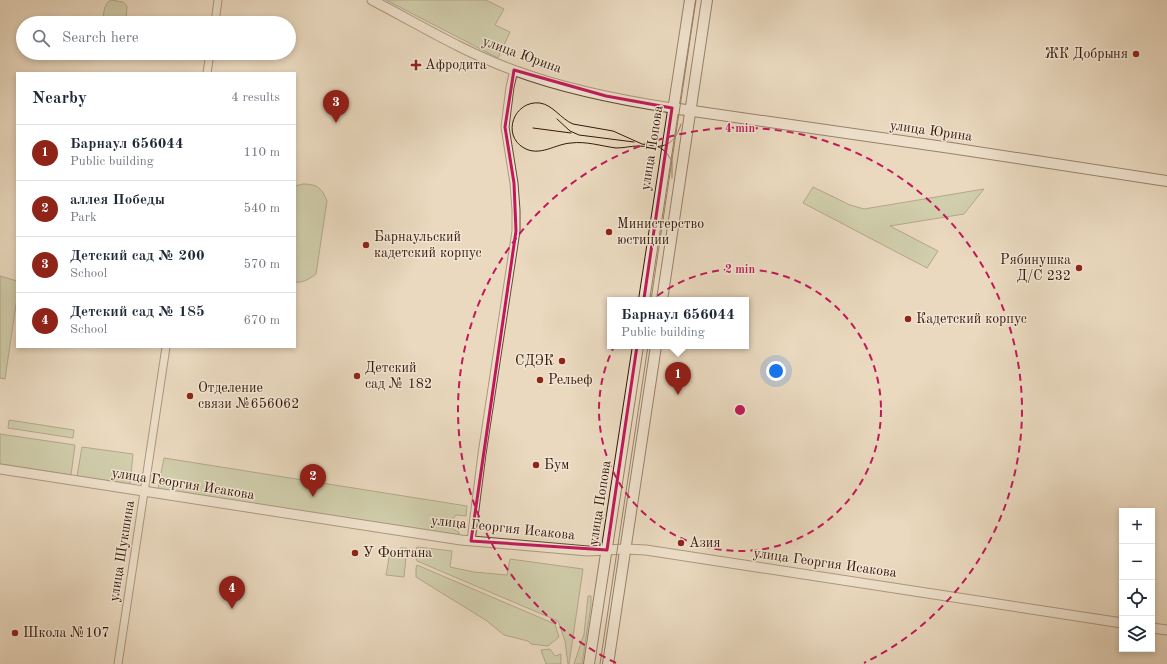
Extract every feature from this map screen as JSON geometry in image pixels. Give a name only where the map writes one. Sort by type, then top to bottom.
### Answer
[{"type":"main road","name":"улица Попова","points":[[644,297],[672,108],[690,0]]},
{"type":"main road","points":[[662,297],[707,0]]},
{"type":"main road","name":"улица Юрина","points":[[672,108],[1167,181]]},
{"type":"main road","points":[[647,274],[665,276]]},
{"type":"main road","name":"улица Попова","points":[[590,664],[638,349]]},
{"type":"main road","points":[[608,664],[656,349]]},
{"type":"street","points":[[216,16],[218,0]]},
{"type":"street","name":"улица Юрина","points":[[372,0],[469,50],[514,70],[573,88],[606,96],[672,108]]},
{"type":"street","points":[[207,72],[209,60]]},
{"type":"street","points":[[471,541],[482,454],[516,231],[514,183],[505,127],[510,87],[514,70]]},
{"type":"street","name":"улица Шукшина","points":[[118,664],[166,348]]},
{"type":"street","name":"улица Георгия Исакова","points":[[0,469],[368,527],[471,541],[588,551],[625,549],[671,554],[1119,623]]},
{"type":"street","points":[[1155,628],[1167,630]]},
{"type":"highlighted area","points":[[514,70],[606,96],[672,108],[607,550],[471,541],[516,231],[514,183],[505,127]]},
{"type":"green space","points":[[111,0],[123,2],[127,6],[126,16],[103,16],[106,4]]},
{"type":"green space","points":[[386,0],[486,0],[504,9],[495,25],[510,32],[498,58]]},
{"type":"green space","points":[[303,184],[315,186],[321,190],[327,201],[316,274],[308,279],[298,282],[296,282],[296,186]]},
{"type":"green space","points":[[813,187],[850,205],[864,209],[984,189],[964,214],[890,226],[938,251],[927,268],[803,203]]},
{"type":"green space","points":[[0,276],[16,281],[16,305],[5,379],[0,378]]},
{"type":"green space","points":[[9,420],[74,430],[73,438],[8,428]]},
{"type":"green space","points":[[0,434],[75,445],[71,475],[0,464]]},
{"type":"green space","points":[[82,447],[133,454],[130,484],[77,476]]},
{"type":"green space","points":[[164,458],[467,506],[466,516],[456,515],[451,521],[451,525],[459,532],[459,535],[158,489]]},
{"type":"green space","points":[[417,547],[452,551],[450,567],[474,572],[507,575],[510,559],[583,569],[569,664],[565,641],[558,621],[417,561],[415,554]]},
{"type":"green space","points":[[400,548],[407,548],[404,577],[386,575],[390,552],[397,554]]},
{"type":"green space","points":[[417,565],[555,624],[559,637],[548,646],[531,644],[528,641],[504,635],[487,621],[416,577]]},
{"type":"green space","points":[[588,596],[591,596],[591,605],[582,664],[574,664],[584,634]]},
{"type":"green space","points":[[550,649],[555,656],[561,654],[561,664],[546,664],[541,650]]},
{"type":"tram line","points":[[651,297],[696,0]]},
{"type":"tram line","points":[[672,178],[672,161],[666,152],[659,147],[642,144],[613,131],[573,124],[545,104],[531,104],[523,107],[517,112],[512,127],[513,135],[517,142],[524,148],[542,151],[565,144],[577,143],[588,143],[616,148],[635,146],[653,147],[659,146],[665,145],[674,139],[681,124]]},
{"type":"tram line","points":[[557,119],[570,131],[579,135],[634,142]]},
{"type":"tram line","points":[[533,128],[571,133]]},
{"type":"tram line","points":[[600,664],[648,349]]},
{"type":"place","name":"ЖК Добрыня","points":[[1136,54]]},
{"type":"place","name":"Афродита","points":[[416,65]]},
{"type":"place","name":"Детский сад № 200","points":[[336,123]]},
{"type":"place","name":"Министерство юстиции","points":[[609,232]]},
{"type":"place","name":"Барнаульский кадетский корпус","points":[[366,245]]},
{"type":"place","name":"Рябинушка Д/С 232","points":[[1079,268]]},
{"type":"place","name":"Кадетский корпус","points":[[908,319]]},
{"type":"place","name":"СДЭК","points":[[562,361]]},
{"type":"place","name":"Детский сад № 182","points":[[357,376]]},
{"type":"place","name":"Рельеф","points":[[540,380]]},
{"type":"place","name":"Барнаул 656044","points":[[678,395]]},
{"type":"place","name":"Отделение связи №656062","points":[[190,396]]},
{"type":"place","name":"Бум","points":[[536,465]]},
{"type":"place","name":"аллея Победы","points":[[313,497]]},
{"type":"place","name":"Азия","points":[[681,543]]},
{"type":"place","name":"У Фонтана","points":[[355,553]]},
{"type":"place","name":"Детский сад № 185","points":[[232,609]]},
{"type":"place","name":"Школа №107","points":[[15,633]]}]
